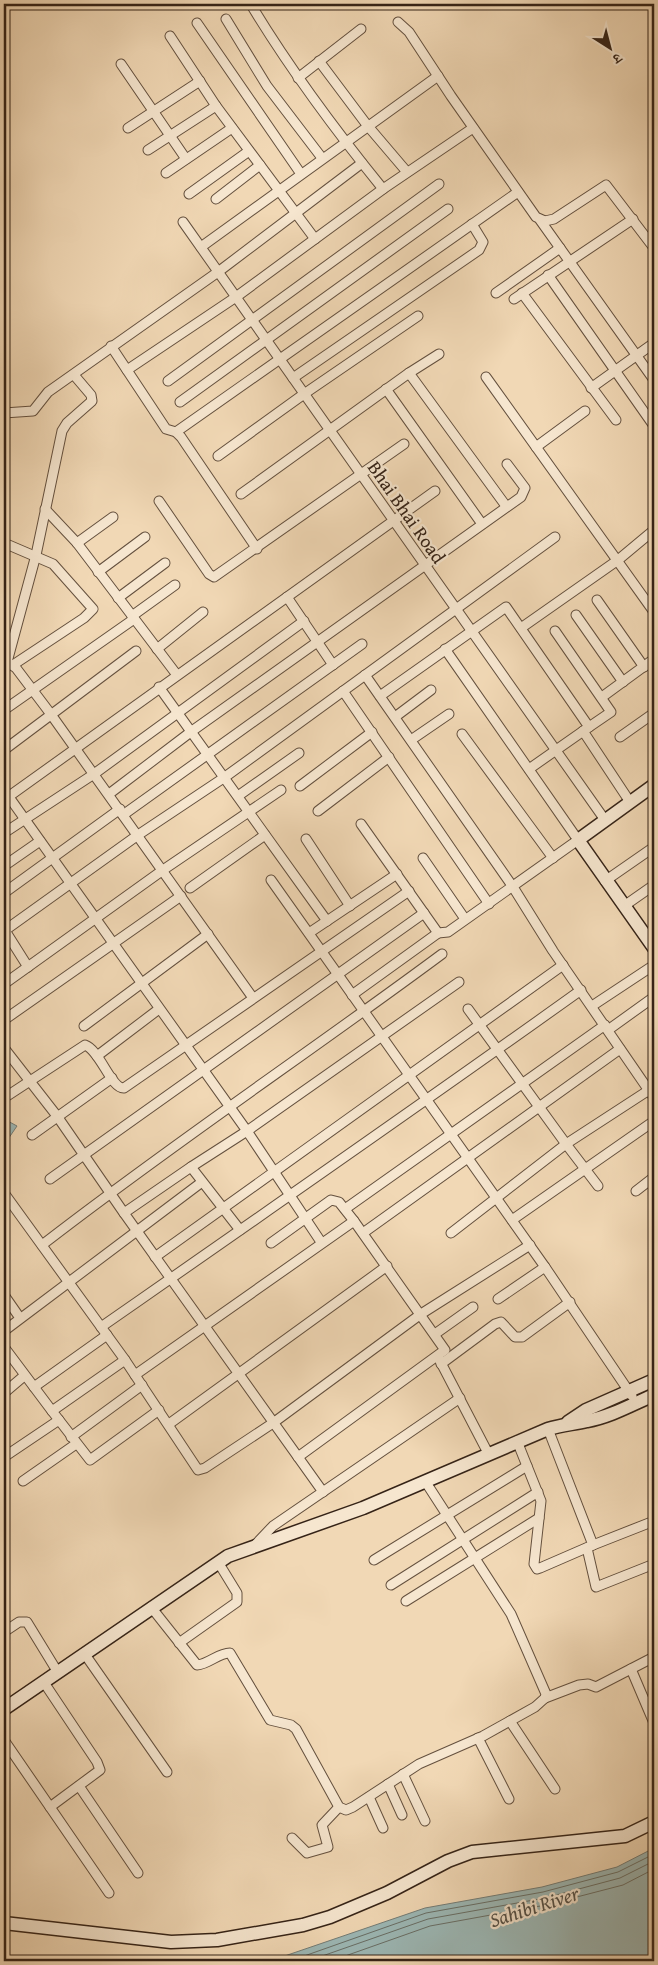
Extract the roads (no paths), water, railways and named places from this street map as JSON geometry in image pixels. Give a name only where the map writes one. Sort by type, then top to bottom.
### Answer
[{"type":"street","points":[[253,8],[298,78],[345,142],[383,189]]},
{"type":"street","points":[[226,19],[267,86],[322,158]]},
{"type":"street","points":[[398,22],[409,32],[518,192],[638,355],[654,380]]},
{"type":"street","points":[[197,23],[301,174]]},
{"type":"street","points":[[298,78],[361,29]]},
{"type":"street","points":[[170,36],[216,106],[315,239]]},
{"type":"street","points":[[319,61],[367,126],[407,172]]},
{"type":"street","points":[[121,64],[186,159]]},
{"type":"street","points":[[200,247],[438,76]]},
{"type":"street","points":[[128,128],[200,81]]},
{"type":"street","points":[[148,150],[216,106]]},
{"type":"street","points":[[166,173],[232,128]]},
{"type":"street","points":[[127,370],[236,297],[383,189],[473,128]]},
{"type":"street","points":[[189,194],[249,151]]},
{"type":"street","points":[[4,413],[33,411],[43,397],[111,346],[218,272],[362,163]]},
{"type":"street","points":[[216,200],[260,165]]},
{"type":"street","points":[[168,382],[439,184]]},
{"type":"street","points":[[540,220],[554,219],[606,185],[654,248]]},
{"type":"street","points":[[176,432],[518,192]]},
{"type":"street","points":[[180,402],[448,209]]},
{"type":"street","points":[[514,299],[633,219]]},
{"type":"street","name":"Bhai Bhai Road","points":[[183,222],[605,820]]},
{"type":"street","points":[[293,378],[479,250],[484,242],[472,224]]},
{"type":"street","points":[[496,293],[560,248]]},
{"type":"street","points":[[548,275],[654,426]]},
{"type":"street","points":[[522,293],[616,420]]},
{"type":"street","points":[[218,456],[418,316]]},
{"type":"street","points":[[591,388],[654,343]]},
{"type":"street","points":[[111,346],[166,429],[176,432],[257,549]]},
{"type":"street","points":[[241,494],[409,372],[440,354]]},
{"type":"street","points":[[409,372],[506,506]]},
{"type":"street","points":[[8,662],[36,555],[62,431],[67,423],[92,401],[91,395],[74,374]]},
{"type":"street","points":[[486,377],[654,612]]},
{"type":"street","points":[[386,389],[482,524]]},
{"type":"street","points":[[536,447],[585,411]]},
{"type":"street","points":[[159,501],[212,576],[218,575],[404,444]]},
{"type":"street","points":[[109,794],[192,731],[521,497],[525,488],[507,464]]},
{"type":"street","points":[[321,1242],[247,1132],[5,794],[75,748],[435,491]]},
{"type":"street","points":[[45,509],[77,543],[177,675]]},
{"type":"street","points":[[77,543],[113,517]]},
{"type":"street","points":[[520,628],[618,560],[654,530]]},
{"type":"street","points":[[98,572],[145,537]]},
{"type":"street","points":[[28,967],[4,930],[138,835],[225,777],[555,537]]},
{"type":"street","points":[[4,543],[36,555],[60,569],[93,609],[84,618],[8,662]]},
{"type":"street","points":[[118,598],[165,563]]},
{"type":"street","points":[[4,710],[133,618],[175,585]]},
{"type":"street","points":[[287,597],[333,665]]},
{"type":"street","points":[[597,600],[644,667]]},
{"type":"street","points":[[380,696],[506,607],[586,729],[630,802]]},
{"type":"street","points":[[157,649],[203,612]]},
{"type":"street","points":[[576,615],[623,682]]},
{"type":"street","points":[[4,832],[94,774],[304,621]]},
{"type":"street","points":[[529,769],[610,714],[602,697],[555,631]]},
{"type":"street","points":[[4,893],[52,858],[208,753],[362,644]]},
{"type":"street","points":[[445,649],[605,881],[654,948]]},
{"type":"street","points":[[4,750],[50,713],[136,650]]},
{"type":"street","points":[[602,697],[654,659]]},
{"type":"street","points":[[8,662],[50,713],[253,998]]},
{"type":"street","points":[[365,675],[513,887],[563,965],[654,1098]]},
{"type":"street","points":[[159,687],[327,921]]},
{"type":"street","points":[[395,717],[432,690]]},
{"type":"street","points":[[343,691],[489,904]]},
{"type":"street","points":[[620,737],[654,713]]},
{"type":"street","points":[[411,740],[448,714]]},
{"type":"street","points":[[300,786],[372,732]]},
{"type":"street","points":[[462,734],[553,858]]},
{"type":"street","points":[[238,796],[299,753]]},
{"type":"street","points":[[318,811],[389,757]]},
{"type":"street","points":[[352,995],[438,933],[446,933],[465,918],[489,904],[654,784]]},
{"type":"street","points":[[4,984],[163,870],[281,790]]},
{"type":"street","points":[[361,824],[438,933]]},
{"type":"street","points":[[190,888],[266,835]]},
{"type":"street","points":[[306,839],[350,906]]},
{"type":"street","points":[[4,866],[40,841]]},
{"type":"street","points":[[605,881],[654,848]]},
{"type":"street","points":[[423,858],[465,918]]},
{"type":"street","points":[[309,933],[397,874]]},
{"type":"street","points":[[271,880],[546,1267],[630,1391],[635,1404]]},
{"type":"street","points":[[624,906],[654,886]]},
{"type":"street","points":[[4,1098],[81,1046],[88,1046],[112,1078],[121,1088],[124,1088],[409,891]]},
{"type":"street","points":[[4,1020],[181,896]]},
{"type":"street","points":[[50,1179],[424,913]]},
{"type":"street","points":[[84,1026],[208,934]]},
{"type":"street","points":[[42,1245],[109,1193],[364,1012],[442,954]]},
{"type":"street","points":[[155,1256],[563,965]]},
{"type":"street","points":[[592,1006],[654,966]]},
{"type":"street","points":[[124,1214],[191,1167],[247,1132],[459,982]]},
{"type":"street","points":[[34,1387],[171,1278],[291,1197],[581,990]]},
{"type":"street","points":[[345,1208],[523,1083],[654,997]]},
{"type":"street","points":[[97,1056],[159,1009]]},
{"type":"street","points":[[468,1009],[523,1083],[538,1107],[598,1186]]},
{"type":"street","points":[[4,1048],[57,1116],[109,1193],[323,1492]]},
{"type":"street","points":[[363,1232],[620,1050]]},
{"type":"street","points":[[32,1135],[112,1078]]},
{"type":"street","points":[[451,1233],[566,1144],[648,1090]]},
{"type":"street","points":[[512,1220],[654,1121]]},
{"type":"street","points":[[191,1167],[240,1230]]},
{"type":"street","points":[[636,1191],[654,1177]]},
{"type":"street","points":[[4,1331],[202,1182]]},
{"type":"street","points":[[4,1193],[125,1360],[196,1467],[201,1470],[272,1423],[421,1314],[530,1245]]},
{"type":"street","points":[[271,1243],[304,1218],[335,1199],[345,1208],[363,1232],[435,1334],[445,1350],[440,1360]]},
{"type":"street","points":[[135,1375],[321,1242],[354,1221]]},
{"type":"street","points":[[169,1424],[387,1266]]},
{"type":"street","points":[[498,1299],[546,1267]]},
{"type":"street","points":[[4,1295],[20,1318]]},
{"type":"street","points":[[298,1457],[494,1324],[501,1322],[515,1337],[522,1337],[570,1302]]},
{"type":"street","points":[[435,1334],[473,1308]]},
{"type":"street","points":[[4,1347],[86,1458],[92,1459],[159,1410]]},
{"type":"street","points":[[52,1411],[125,1360]]},
{"type":"street","points":[[440,1360],[488,1453]]},
{"type":"street","points":[[4,1393],[24,1376]]},
{"type":"street","points":[[566,1423],[586,1410],[654,1380]]},
{"type":"street","points":[[23,1481],[142,1385]]},
{"type":"street","points":[[4,1709],[151,1607],[237,1551],[341,1517],[548,1429],[566,1423],[588,1421],[654,1395]]},
{"type":"street","points":[[255,1545],[273,1526],[460,1398]]},
{"type":"street","points":[[7,1455],[59,1420]]},
{"type":"street","points":[[548,1429],[590,1546],[596,1587],[654,1564]]},
{"type":"street","points":[[517,1441],[541,1501],[534,1564],[537,1569],[654,1521]]},
{"type":"street","points":[[374,1560],[528,1466]]},
{"type":"street","points":[[425,1481],[511,1614],[544,1686],[545,1698]]},
{"type":"street","points":[[391,1586],[538,1492]]},
{"type":"street","points":[[406,1601],[539,1518]]},
{"type":"street","points":[[179,1643],[237,1602],[235,1589],[218,1562]]},
{"type":"street","points":[[151,1607],[197,1665],[204,1665],[224,1653],[230,1653],[270,1720],[291,1725],[296,1729],[339,1807],[346,1810],[403,1774],[510,1721],[545,1698],[579,1685],[588,1684],[596,1687],[654,1657]]},
{"type":"street","points":[[4,1632],[19,1622],[28,1622],[58,1671]]},
{"type":"street","points":[[84,1653],[167,1772]]},
{"type":"street","points":[[631,1669],[654,1723]]},
{"type":"street","points":[[43,1681],[99,1766],[97,1773],[50,1807]]},
{"type":"street","points":[[510,1721],[555,1789]]},
{"type":"street","points":[[478,1738],[509,1799]]},
{"type":"street","points":[[4,1740],[109,1894]]},
{"type":"street","points":[[403,1774],[425,1821]]},
{"type":"street","points":[[388,1784],[402,1815]]},
{"type":"street","points":[[79,1786],[138,1873]]},
{"type":"street","points":[[369,1796],[383,1828]]},
{"type":"street","points":[[292,1838],[307,1853],[328,1847],[322,1825],[339,1807]]},
{"type":"street","points":[[4,1924],[171,1942],[218,1940],[330,1917],[387,1892],[448,1861],[472,1852],[625,1836],[654,1822]]},
{"type":"water","points":[[4,1119],[17,1126],[4,1145]]},
{"type":"water","name":"Sahibi River","points":[[654,1848],[654,1961],[270,1961],[425,1908],[542,1887],[617,1867]]}]
